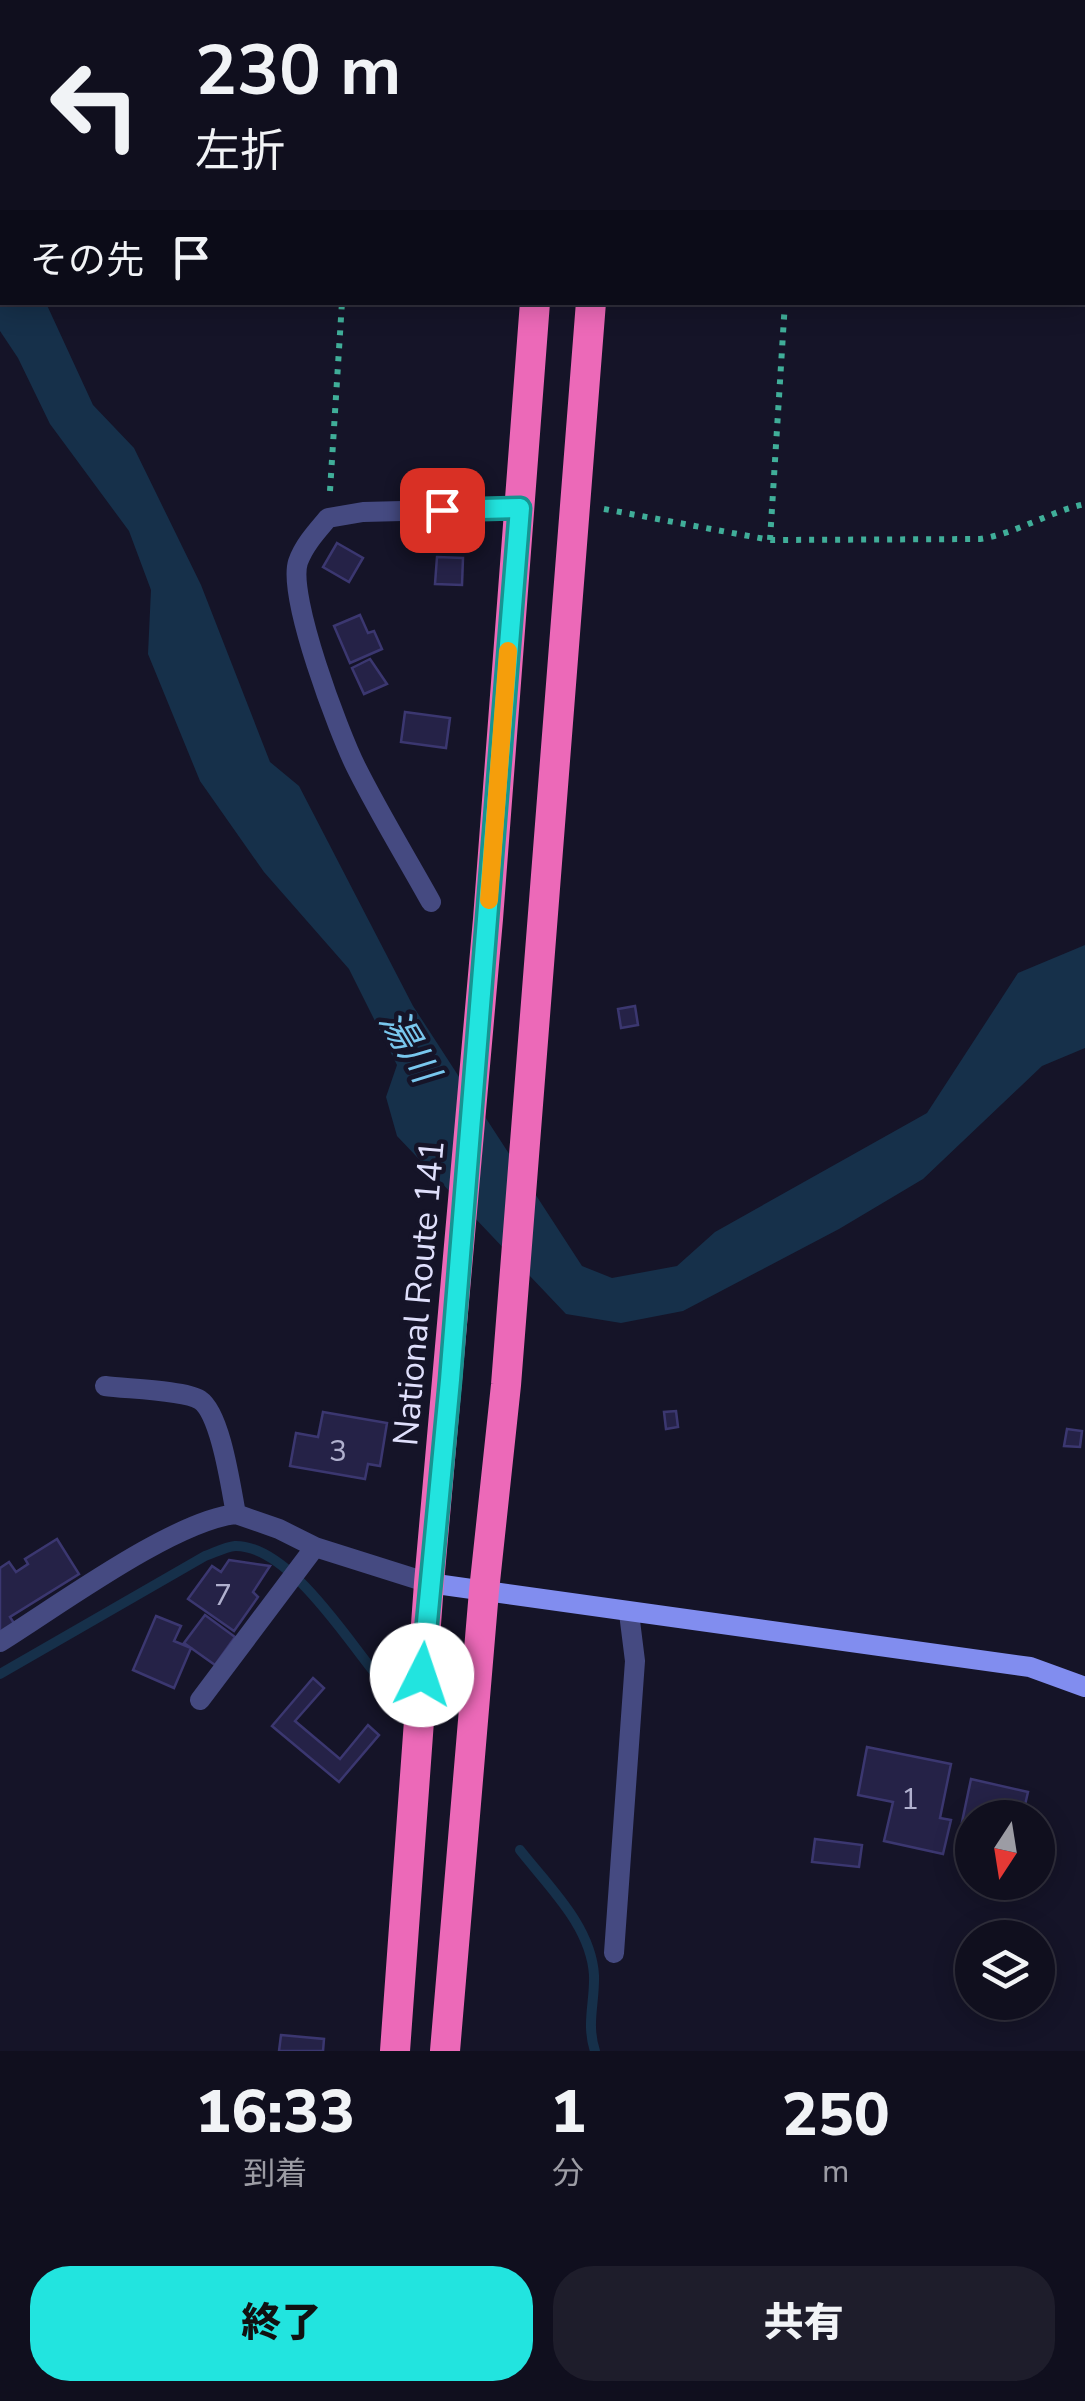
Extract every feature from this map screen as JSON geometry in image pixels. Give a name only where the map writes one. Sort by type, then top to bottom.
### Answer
[{"type":"highway","name":"National Route 141","points":[[395,2051],[429,1583],[450,1380],[535,305]]},
{"type":"highway","points":[[444,2051],[506,1385],[591,305]]},
{"type":"street","points":[[431,902],[354,765],[302,620],[296,591],[297,564],[328,518],[364,512],[520,508]]},
{"type":"street","points":[[105,1386],[200,1400],[214,1418],[236,1514]]},
{"type":"street","points":[[0,1642],[150,1548],[216,1516],[236,1514],[280,1528],[315,1547],[429,1583],[1030,1667],[1085,1687]]},
{"type":"street","points":[[200,1700],[315,1547]]},
{"type":"street","points":[[614,1953],[635,1660],[629,1613]]},
{"type":"path","points":[[328,518],[342,305]]},
{"type":"path","points":[[770,540],[786,305]]},
{"type":"path","points":[[573,504],[770,540],[980,539],[1005,535],[1085,504]]},
{"type":"water","name":"湯川","points":[[0,305],[47,305],[93,405],[134,448],[201,585],[270,762],[299,786],[413,1006],[582,1266],[612,1278],[677,1266],[715,1232],[927,1113],[1018,973],[1085,945],[1085,1048],[1042,1066],[923,1179],[839,1229],[683,1311],[621,1323],[566,1314],[397,1136],[386,1097],[397,1065],[349,969],[264,872],[200,781],[148,654],[151,590],[129,531],[50,424],[18,358],[0,331]]},
{"type":"building","points":[[337,543],[363,558],[349,582],[323,567]]},
{"type":"building","points":[[437,557],[463,558],[462,585],[435,584]]},
{"type":"building","points":[[360,615],[368,633],[374,631],[382,649],[350,663],[334,626]]},
{"type":"building","points":[[370,659],[387,684],[364,694],[352,668]]},
{"type":"building","points":[[405,712],[450,718],[446,748],[401,742]]},
{"type":"building","points":[[635,1006],[638,1025],[621,1028],[618,1009]]},
{"type":"building","points":[[676,1411],[678,1427],[666,1429],[664,1412]]},
{"type":"building","points":[[323,1412],[387,1423],[380,1466],[368,1464],[365,1479],[290,1466],[296,1433],[318,1437]]},
{"type":"building","points":[[1067,1429],[1082,1431],[1080,1447],[1064,1446]]},
{"type":"building","points":[[57,1539],[79,1574],[10,1617],[15,1625],[0,1635],[0,1568],[9,1562],[16,1572],[28,1564],[25,1559]]},
{"type":"building","points":[[229,1560],[270,1566],[253,1592],[258,1597],[234,1631],[188,1599],[212,1566],[221,1572]]},
{"type":"building","points":[[205,1615],[235,1637],[215,1665],[184,1643]]},
{"type":"building","points":[[156,1616],[181,1626],[174,1641],[191,1648],[174,1688],[133,1670]]},
{"type":"building","points":[[313,1678],[324,1688],[295,1721],[340,1759],[368,1725],[379,1735],[339,1782],[272,1726]]},
{"type":"building","points":[[867,1747],[951,1764],[940,1818],[951,1820],[943,1854],[884,1841],[893,1802],[858,1795]]},
{"type":"building","points":[[971,1779],[1028,1792],[1026,1800],[967,1800]]},
{"type":"building","points":[[815,1839],[862,1845],[859,1867],[812,1862]]},
{"type":"building","points":[[281,2035],[324,2039],[323,2051],[279,2051]]},
{"type":"waterway","points":[[0,1674],[205,1556],[235,1546],[255,1550],[294,1576],[375,1673]]},
{"type":"waterway","points":[[520,1850],[567,1908],[585,1940],[594,1975],[591,2022],[595,2051]]},
{"type":"slow traffic","points":[[489,900],[508,651]]},
{"type":"route","points":[[422,1675],[450,1380],[520,508],[442,510]]}]
